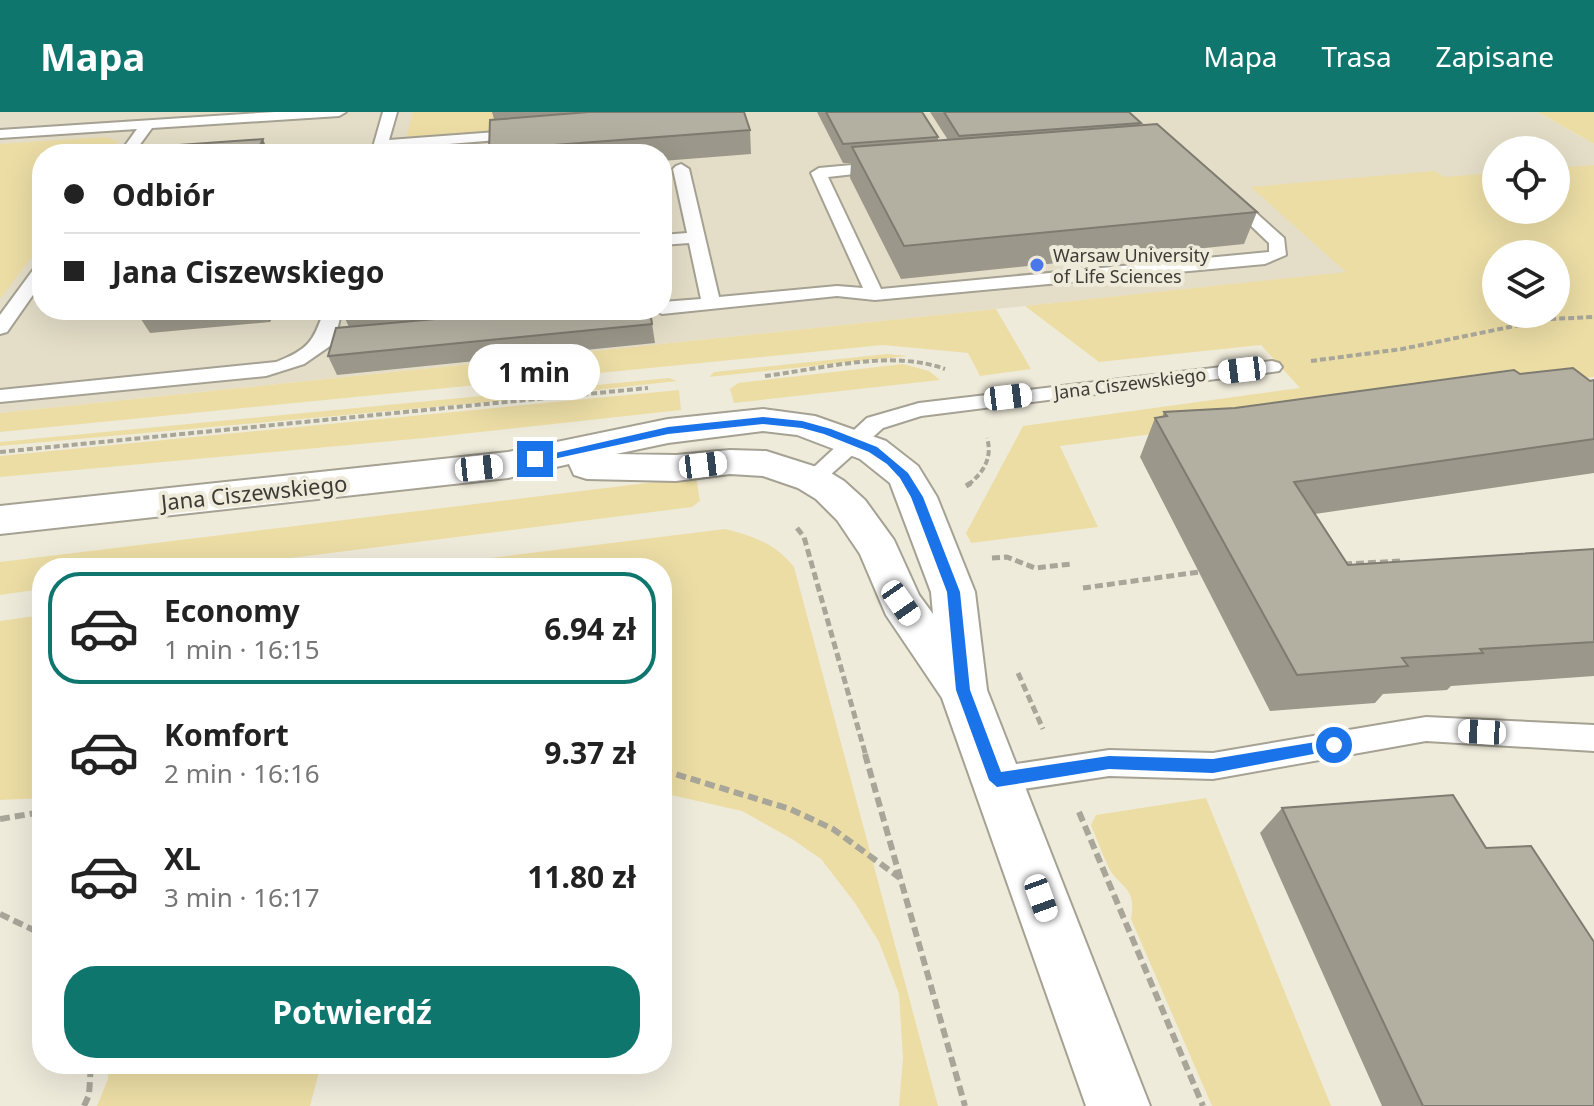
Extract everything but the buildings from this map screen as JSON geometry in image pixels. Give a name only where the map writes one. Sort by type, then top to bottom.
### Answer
[{"type":"street","name":"Jana Ciszewskiego","points":[[0,520],[508,465],[668,431],[763,420],[802,424],[852,441]]},
{"type":"street","points":[[852,441],[891,462],[904,475],[917,497],[953,592],[963,690]]},
{"type":"street","name":"Jana Ciszewskiego","points":[[508,465],[676,468],[730,462],[766,464],[812,479]]},
{"type":"street","points":[[812,479],[830,490],[851,510],[879,551],[901,603],[963,690],[1118,1106]]},
{"type":"lane","points":[[0,134],[339,112]]},
{"type":"lane","points":[[381,144],[390,112]]},
{"type":"lane","points":[[133,144],[148,124]]},
{"type":"lane","points":[[433,144],[532,133]]},
{"type":"lane","points":[[875,295],[819,173],[906,166]]},
{"type":"lane","points":[[681,169],[711,303]]},
{"type":"lane","points":[[672,307],[837,291],[875,295],[1265,259],[1277,255],[1278,242],[1213,184]]},
{"type":"lane","points":[[672,239],[696,237]]},
{"type":"lane","points":[[0,328],[32,284]]},
{"type":"lane","points":[[324,341],[330,320]]},
{"type":"lane","points":[[0,396],[266,370],[299,361],[324,341],[384,336]]},
{"type":"lane","name":"Jana Ciszewskiego","points":[[812,479],[875,423],[944,406],[1272,367]]},
{"type":"lane","points":[[997,780],[1109,763],[1213,766],[1426,729],[1594,738]]},
{"type":"path","points":[[1272,367],[1402,349],[1549,319],[1594,317]]},
{"type":"path","points":[[755,377],[904,361],[937,364]]},
{"type":"path","points":[[0,452],[663,387]]},
{"type":"path","points":[[961,490],[976,481],[990,453],[990,444],[983,429]]},
{"type":"path","points":[[785,520],[804,537],[965,1106]]},
{"type":"path","points":[[980,558],[1007,557],[1035,568],[1071,564]]},
{"type":"path","points":[[1330,564],[1408,561]]},
{"type":"path","points":[[1083,588],[1199,572]]},
{"type":"path","points":[[672,773],[790,809],[819,822],[900,878]]},
{"type":"path","points":[[0,819],[32,814]]},
{"type":"path","points":[[0,914],[32,929]]},
{"type":"path","points":[[84,1106],[89,1095],[90,1074]]},
{"type":"shaded area","name":"Warsaw University of Life Sciences","points":[[0,112],[1538,112],[1594,144],[1594,246],[1570,248],[1570,240],[1482,240],[1482,258],[0,413]]},
{"type":"shaded area","points":[[413,112],[597,112],[598,124],[410,137],[407,135]]},
{"type":"shaded area","points":[[1538,112],[1594,112],[1594,144]]},
{"type":"shaded area","points":[[105,137],[118,141],[116,144],[32,144],[32,256],[0,299],[0,144]]},
{"type":"shaded area","points":[[1594,165],[1594,377],[1060,446],[1098,527],[971,543],[966,533],[1023,426],[1300,388],[1261,345],[1099,362],[1025,306],[1346,272],[1251,187],[1435,171],[1444,177],[1482,174],[1482,224],[1570,224],[1570,167]]},
{"type":"shaded area","points":[[996,309],[1031,369],[980,376],[968,353],[883,345],[0,432],[0,413]]},
{"type":"shaded area","points":[[887,354],[908,356],[709,377],[714,372]]},
{"type":"shaded area","points":[[903,364],[929,371],[940,380],[734,403],[730,389],[738,383]]},
{"type":"shaded area","points":[[669,378],[677,381],[489,402],[0,446],[0,442]]},
{"type":"shaded area","points":[[679,390],[681,410],[425,438],[0,477],[0,456]]},
{"type":"shaded area","points":[[696,477],[700,501],[692,507],[291,558],[33,558]]},
{"type":"shaded area","points":[[725,529],[764,542],[780,552],[794,567],[938,1106],[899,1106],[903,1058],[899,994],[879,942],[855,903],[821,859],[742,811],[672,795],[672,558],[491,558]]},
{"type":"shaded area","points":[[32,558],[32,590],[0,595],[0,562]]},
{"type":"shaded area","points":[[32,616],[32,798],[0,800],[0,621]]},
{"type":"shaded area","points":[[1206,798],[1331,1106],[1212,1106],[1131,919],[1130,893],[1113,875],[1091,825],[1096,815]]},
{"type":"shaded area","points":[[108,1074],[318,1074],[310,1106],[97,1106]]},
{"type":"place","name":"Warsaw University of Life Sciences","points":[[1037,265]]},
{"type":"route","points":[[535,459],[668,431],[763,420],[802,424],[828,432],[873,450],[891,462],[904,475],[917,497],[953,592],[963,690],[997,780],[1109,763],[1213,766],[1334,745]]}]
